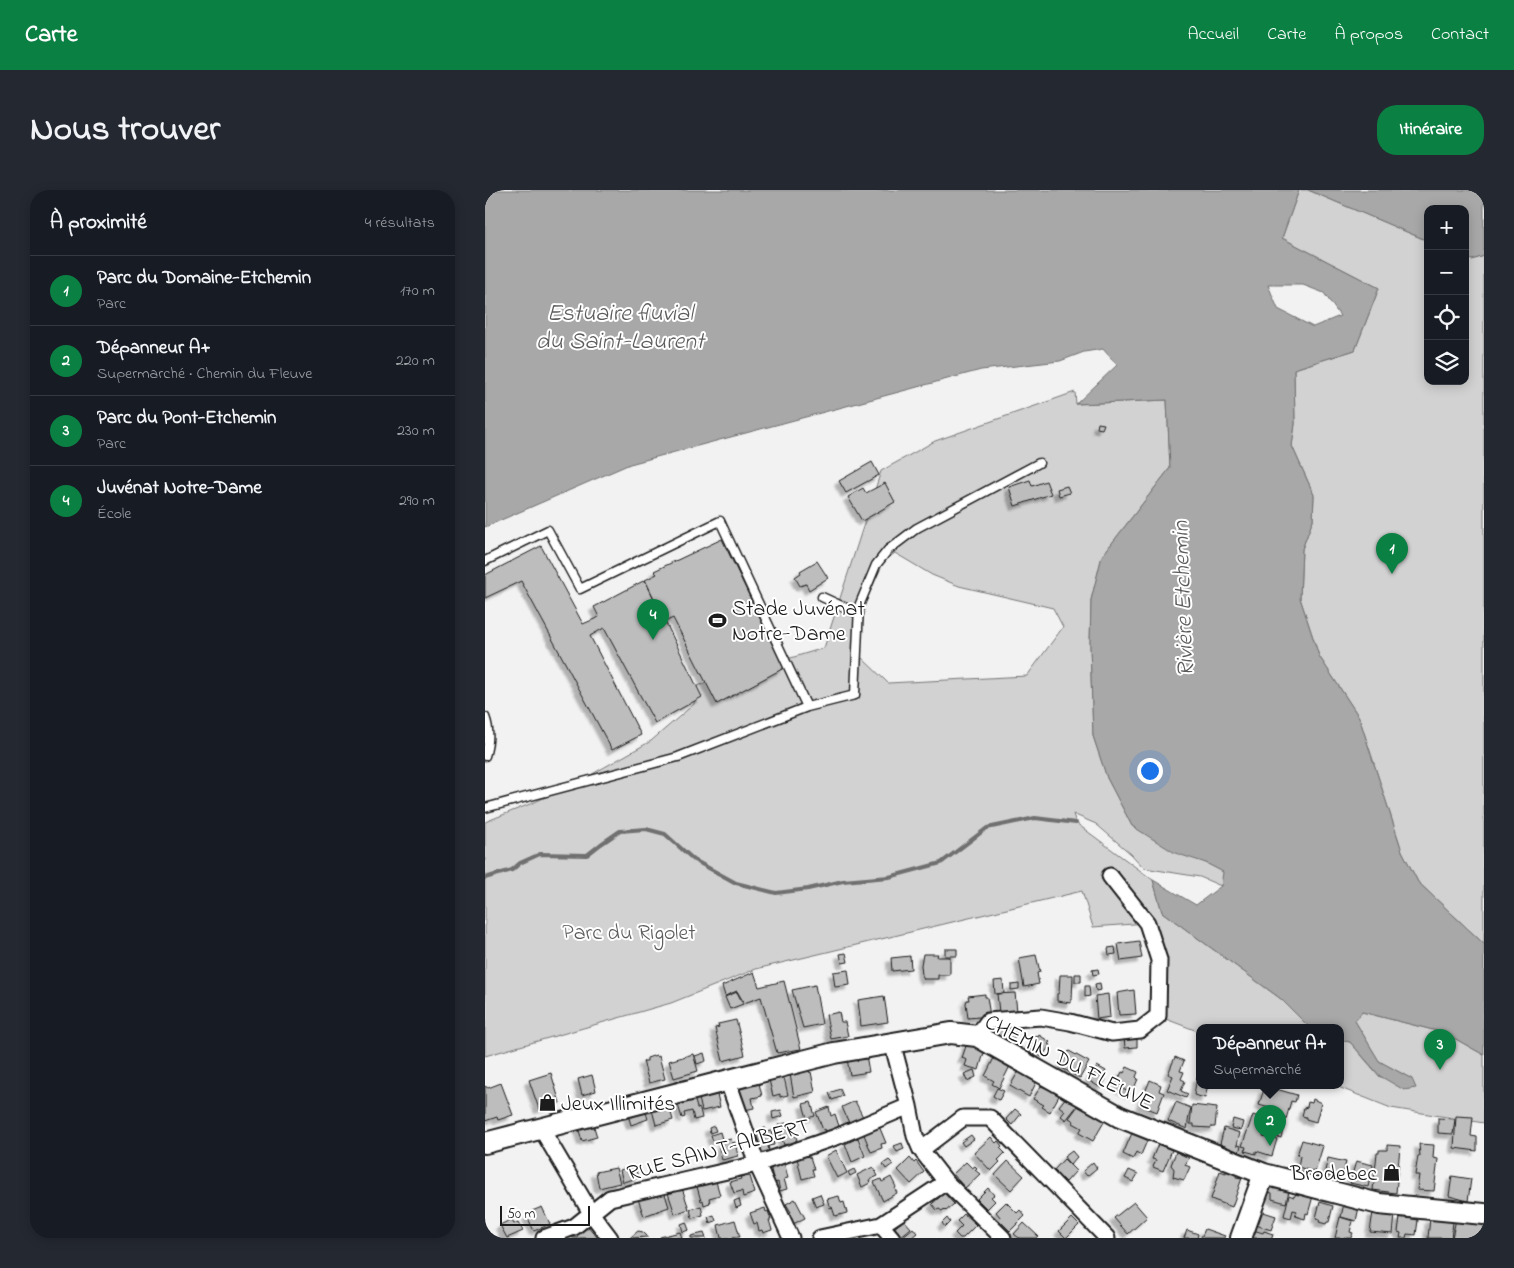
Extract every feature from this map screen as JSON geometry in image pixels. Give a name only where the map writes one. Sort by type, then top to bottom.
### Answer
[{"type":"street","points":[[977,1036],[988,1021],[1014,1018],[1041,1016],[1112,1033],[1140,1030],[1158,1016],[1159,960],[1147,923],[1109,876]]},
{"type":"street","name":"CHEMIN DU FLEUVE","points":[[485,1143],[834,1052],[951,1033],[977,1036],[1120,1117],[1265,1174],[1379,1204],[1484,1214]]},
{"type":"street","points":[[892,1042],[915,1136],[921,1150],[946,1182],[1003,1238]]},
{"type":"street","points":[[727,1080],[757,1164],[791,1238]]},
{"type":"street","name":"RUE SAINT-ALBERT","points":[[544,1238],[574,1227],[610,1198],[757,1164],[837,1137],[909,1106]]},
{"type":"street","points":[[921,1150],[963,1118],[990,1118],[1107,1238]]},
{"type":"street","points":[[541,1128],[591,1213],[610,1238]]},
{"type":"street","points":[[1241,1238],[1265,1174]]},
{"type":"street","points":[[820,1238],[881,1225],[946,1182]]},
{"type":"street","points":[[881,1225],[892,1238]]},
{"type":"lane","points":[[485,808],[678,757],[807,707],[855,695],[859,606],[876,565],[888,550],[917,528],[1039,463]]},
{"type":"lane","points":[[485,561],[549,530],[580,589],[720,521],[807,707]]},
{"type":"lane","points":[[823,597],[859,614]]},
{"type":"lane","points":[[485,717],[489,726],[488,746],[485,756]]},
{"type":"green space","points":[[1299,190],[1308,190],[1424,239],[1424,385],[1469,385],[1469,259],[1472,260],[1484,256],[1484,944],[1418,882],[1402,851],[1359,717],[1319,656],[1300,598],[1302,549],[1313,520],[1314,495],[1292,446],[1295,424],[1294,369],[1355,350],[1379,288],[1282,238]]},
{"type":"green space","name":"Parc du Rigolet","points":[[1075,392],[1076,404],[1167,400],[1170,468],[1102,556],[1091,600],[1090,645],[1093,736],[1107,778],[1132,826],[1224,872],[1221,886],[1200,877],[1144,868],[1131,854],[1096,824],[1073,814],[1076,823],[1153,880],[1162,912],[1281,999],[1306,1024],[1196,1024],[1196,1030],[1158,1016],[1147,923],[1093,927],[1082,891],[756,969],[671,1003],[485,1056],[485,822],[535,802],[587,777],[651,741],[694,704],[697,686],[824,648],[881,471],[935,441]],"holes":[[[895,553],[932,575],[959,586],[1053,608],[1063,627],[1027,676],[888,683],[860,656],[864,606],[884,561]]]},
{"type":"green space","points":[[1362,1012],[1445,1033],[1484,1055],[1484,1123],[1391,1108],[1343,1089],[1344,1041],[1350,1042],[1380,1077],[1412,1079],[1379,1061],[1355,1021]]},
{"type":"water","points":[[485,190],[1299,190],[1282,238],[1379,288],[1355,350],[1294,369],[1295,424],[1292,446],[1314,495],[1313,520],[1302,549],[1300,598],[1319,656],[1359,717],[1402,851],[1418,882],[1484,944],[1484,1055],[1445,1033],[1362,1012],[1355,1021],[1379,1061],[1412,1079],[1416,1088],[1404,1090],[1380,1076],[1350,1042],[1344,1041],[1344,1024],[1306,1024],[1281,999],[1162,912],[1153,880],[1196,905],[1221,886],[1223,872],[1206,863],[1175,853],[1132,826],[1107,778],[1093,736],[1090,645],[1091,600],[1102,556],[1170,468],[1167,400],[1076,404],[1117,365],[1103,349],[1084,352],[1060,361],[981,370],[630,464],[485,527]],"holes":[[[1268,285],[1303,285],[1324,293],[1340,316],[1313,327],[1278,309]]]},
{"type":"water","points":[[1308,190],[1484,190],[1484,256],[1472,260],[1469,259],[1469,205],[1424,205],[1424,239]]},
{"type":"building","points":[[1098,423],[1104,424],[1102,429],[1097,428]]},
{"type":"building","points":[[872,462],[879,475],[846,493],[839,481]]},
{"type":"building","points":[[1030,480],[1032,486],[1046,481],[1051,494],[1015,506],[1009,487]]},
{"type":"building","points":[[885,483],[895,502],[862,521],[848,497],[863,488],[866,493]]},
{"type":"building","points":[[1067,486],[1070,493],[1059,496],[1057,489]]},
{"type":"building","name":"Stade Juvénat Notre-Dame","points":[[722,539],[784,668],[717,704],[673,618],[665,622],[645,580],[657,574],[654,571]]},
{"type":"building","points":[[541,546],[583,624],[599,617],[594,607],[645,580],[702,697],[655,723],[604,628],[590,636],[641,735],[612,750],[521,581],[485,598],[485,575]]},
{"type":"building","points":[[817,561],[828,578],[809,590],[806,584],[800,586],[795,577],[801,573],[800,571]]},
{"type":"building","points":[[1139,941],[1142,958],[1121,961],[1118,944]]},
{"type":"building","points":[[1115,947],[1116,954],[1109,955],[1108,948]]},
{"type":"building","points":[[945,949],[957,949],[957,956],[945,956]]},
{"type":"building","points":[[846,953],[848,962],[842,963],[840,954]]},
{"type":"building","points":[[923,954],[938,954],[937,957],[950,957],[950,975],[938,975],[938,979],[924,979],[921,965]]},
{"type":"building","points":[[1036,955],[1040,972],[1037,973],[1039,984],[1024,987],[1019,958]]},
{"type":"building","points":[[910,956],[911,969],[892,971],[891,958]]},
{"type":"building","points":[[1098,969],[1099,974],[1093,975],[1092,970]]},
{"type":"building","points":[[848,970],[850,985],[835,987],[833,972]]},
{"type":"building","points":[[754,972],[759,987],[784,981],[801,1049],[777,1053],[761,997],[744,1003],[737,991],[725,996],[722,986]]},
{"type":"building","points":[[1075,974],[1081,974],[1081,982],[1075,982]]},
{"type":"building","points":[[1060,975],[1073,975],[1071,1003],[1057,1001]]},
{"type":"building","points":[[1003,980],[1004,993],[995,994],[994,981]]},
{"type":"building","points":[[1100,983],[1101,990],[1096,991],[1095,984]]},
{"type":"building","points":[[1019,984],[1019,989],[1011,990],[1011,985]]},
{"type":"building","points":[[815,985],[822,1024],[803,1028],[792,990]]},
{"type":"building","points":[[1085,986],[1089,986],[1090,996],[1085,997]]},
{"type":"building","points":[[1134,990],[1136,1014],[1119,1015],[1117,993]]},
{"type":"building","points":[[737,992],[743,1004],[730,1009],[725,997]]},
{"type":"building","points":[[1015,993],[1017,1011],[999,1012],[997,994]]},
{"type":"building","points":[[985,994],[990,1016],[968,1018],[966,1003],[969,1000],[968,996]]},
{"type":"building","points":[[1108,994],[1110,1017],[1097,1019],[1095,996]]},
{"type":"building","points":[[884,996],[888,1022],[861,1026],[858,1000]]},
{"type":"building","points":[[839,1012],[841,1022],[845,1022],[848,1036],[831,1039],[826,1015]]},
{"type":"building","points":[[736,1020],[745,1055],[723,1061],[715,1028],[719,1027],[718,1024]]},
{"type":"building","points":[[1000,1024],[1021,1024],[1012,1042],[996,1035]]},
{"type":"building","points":[[1039,1035],[1050,1042],[1042,1057],[1028,1047],[1036,1036],[1038,1037]]},
{"type":"building","points":[[1137,1035],[1137,1047],[1125,1048],[1124,1036]]},
{"type":"building","points":[[967,1043],[985,1049],[979,1070],[965,1066],[967,1060],[962,1058]]},
{"type":"building","points":[[1069,1051],[1089,1062],[1080,1078],[1060,1067]]},
{"type":"building","points":[[704,1053],[706,1061],[697,1064],[695,1056]]},
{"type":"building","points":[[693,1054],[698,1071],[674,1078],[669,1061]]},
{"type":"building","points":[[996,1054],[1012,1062],[999,1088],[992,1084],[994,1081],[985,1076]]},
{"type":"building","points":[[656,1055],[657,1057],[659,1056],[665,1079],[649,1083],[643,1061],[647,1061],[647,1058]]},
{"type":"building","points":[[866,1055],[869,1072],[850,1075],[847,1059]]},
{"type":"building","points":[[1175,1057],[1184,1061],[1180,1071],[1184,1072],[1181,1079],[1185,1081],[1181,1091],[1188,1094],[1186,1098],[1167,1090],[1173,1076],[1168,1074]]},
{"type":"building","points":[[1097,1066],[1106,1071],[1103,1076],[1095,1071]]},
{"type":"building","points":[[1127,1067],[1138,1072],[1136,1077],[1138,1079],[1132,1093],[1120,1088],[1121,1083],[1117,1082]]},
{"type":"building","points":[[1020,1069],[1038,1079],[1029,1097],[1010,1086]]},
{"type":"building","points":[[809,1070],[815,1092],[794,1097],[790,1074]]},
{"type":"building","points":[[974,1070],[976,1077],[967,1081],[964,1074]]},
{"type":"building","points":[[1093,1072],[1106,1079],[1101,1088],[1088,1080]]},
{"type":"building","points":[[551,1073],[560,1103],[539,1109],[529,1080]]},
{"type":"building","points":[[592,1075],[596,1091],[582,1095],[578,1079]]},
{"type":"building","points":[[779,1075],[780,1078],[784,1077],[788,1095],[780,1097],[780,1094],[773,1096],[769,1080]]},
{"type":"building","points":[[758,1079],[762,1096],[752,1098],[754,1108],[740,1111],[734,1085]]},
{"type":"building","points":[[1150,1080],[1161,1085],[1159,1091],[1164,1093],[1157,1112],[1140,1105]]},
{"type":"building","points":[[501,1083],[513,1115],[498,1120],[497,1117],[485,1121],[485,1086],[488,1088]]},
{"type":"building","points":[[1196,1083],[1196,1089],[1207,1089],[1205,1098],[1194,1095]]},
{"type":"building","points":[[1041,1086],[1060,1094],[1050,1112],[1042,1107],[1044,1105],[1033,1099]]},
{"type":"building","points":[[997,1088],[1004,1091],[999,1100],[993,1096]]},
{"type":"building","points":[[840,1089],[843,1096],[832,1100],[829,1093]]},
{"type":"building","points":[[1264,1089],[1275,1092],[1276,1089],[1297,1095],[1295,1102],[1291,1101],[1281,1138],[1266,1134],[1273,1109],[1259,1105]]},
{"type":"building","points":[[716,1090],[720,1107],[702,1111],[698,1094]]},
{"type":"building","points":[[1070,1092],[1081,1101],[1066,1120],[1061,1116],[1065,1111],[1059,1106]]},
{"type":"building","points":[[693,1094],[702,1118],[694,1120],[692,1111],[684,1113],[685,1117],[682,1118],[676,1098]]},
{"type":"building","points":[[1313,1099],[1321,1103],[1316,1122],[1302,1116],[1304,1108],[1307,1107],[1308,1102],[1312,1103]]},
{"type":"building","points":[[855,1101],[863,1117],[849,1123],[842,1107]]},
{"type":"building","points":[[668,1102],[673,1120],[656,1125],[651,1106]]},
{"type":"building","points":[[811,1102],[815,1116],[807,1118],[803,1104]]},
{"type":"building","points":[[1176,1102],[1191,1108],[1187,1129],[1168,1121]]},
{"type":"building","points":[[1085,1105],[1107,1117],[1093,1141],[1079,1133],[1082,1128],[1073,1123],[1074,1121],[1069,1118],[1078,1106],[1084,1108]]},
{"type":"building","points":[[1192,1105],[1217,1108],[1215,1127],[1194,1127],[1194,1124],[1190,1124]]},
{"type":"building","points":[[644,1106],[648,1119],[631,1125],[627,1111]]},
{"type":"building","points":[[829,1107],[831,1116],[835,1114],[839,1126],[837,1127],[838,1129],[827,1134],[825,1129],[823,1130],[816,1112]]},
{"type":"building","points":[[1015,1109],[1021,1114],[1012,1125],[1006,1119]]},
{"type":"building","points":[[781,1110],[783,1116],[773,1119],[772,1112]]},
{"type":"building","points":[[1253,1115],[1267,1120],[1263,1136],[1277,1139],[1272,1156],[1256,1151],[1256,1154],[1245,1151],[1246,1147],[1242,1146]]},
{"type":"building","points":[[1456,1116],[1473,1117],[1471,1136],[1477,1137],[1477,1151],[1454,1148]]},
{"type":"building","points":[[1438,1118],[1455,1119],[1453,1134],[1438,1133]]},
{"type":"building","points":[[1233,1119],[1243,1122],[1241,1130],[1231,1128]]},
{"type":"building","points":[[592,1120],[597,1137],[582,1141],[577,1123]]},
{"type":"building","points":[[792,1123],[797,1140],[795,1141],[796,1144],[786,1147],[778,1125]]},
{"type":"building","points":[[714,1126],[716,1131],[710,1133],[709,1128]]},
{"type":"building","points":[[879,1126],[886,1143],[881,1144],[882,1148],[871,1152],[863,1132]]},
{"type":"building","points":[[765,1128],[766,1132],[771,1131],[774,1145],[768,1146],[769,1151],[756,1154],[752,1134]]},
{"type":"building","points":[[1224,1128],[1240,1133],[1237,1145],[1241,1146],[1239,1152],[1220,1144]]},
{"type":"building","points":[[720,1132],[722,1139],[713,1141],[711,1135]]},
{"type":"building","points":[[1132,1133],[1149,1136],[1141,1155],[1136,1152],[1133,1159],[1123,1154]]},
{"type":"building","points":[[971,1135],[974,1139],[964,1146],[961,1142]]},
{"type":"building","points":[[991,1137],[996,1143],[998,1141],[1002,1146],[1000,1148],[1005,1153],[998,1160],[1000,1162],[991,1171],[974,1153]]},
{"type":"building","points":[[858,1138],[865,1156],[852,1162],[845,1144]]},
{"type":"building","points":[[731,1139],[732,1143],[735,1142],[738,1156],[722,1160],[719,1147],[722,1145],[722,1141]]},
{"type":"building","points":[[1302,1140],[1323,1146],[1315,1172],[1298,1167],[1300,1156],[1297,1155]]},
{"type":"building","points":[[902,1143],[904,1149],[897,1152],[894,1146]]},
{"type":"building","points":[[1158,1144],[1172,1150],[1163,1171],[1153,1167],[1156,1160],[1152,1159]]},
{"type":"building","points":[[1419,1144],[1434,1145],[1433,1158],[1438,1159],[1434,1191],[1417,1190],[1419,1175],[1415,1175],[1418,1156],[1420,1156]]},
{"type":"building","points":[[1387,1145],[1400,1146],[1396,1193],[1373,1190],[1377,1153],[1379,1153],[1379,1150],[1387,1150]]},
{"type":"building","points":[[836,1150],[847,1173],[837,1178],[826,1156]]},
{"type":"building","points":[[1072,1151],[1077,1157],[1070,1165],[1064,1157]]},
{"type":"building","points":[[1176,1152],[1189,1158],[1185,1165],[1190,1167],[1184,1180],[1173,1177],[1174,1169],[1171,1165]]},
{"type":"building","points":[[807,1155],[810,1157],[814,1169],[812,1169],[814,1176],[802,1179],[797,1158]]},
{"type":"building","points":[[910,1158],[914,1163],[916,1161],[924,1172],[911,1184],[898,1170]]},
{"type":"building","points":[[1328,1158],[1346,1162],[1342,1179],[1324,1175]]},
{"type":"building","points":[[1064,1159],[1076,1171],[1066,1182],[1062,1178],[1060,1180],[1055,1175],[1057,1173],[1054,1170]]},
{"type":"building","points":[[889,1160],[893,1164],[886,1169],[883,1164]]},
{"type":"building","points":[[1008,1161],[1024,1176],[1011,1190],[995,1175]]},
{"type":"building","points":[[1356,1161],[1373,1165],[1368,1187],[1350,1183]]},
{"type":"building","points":[[784,1162],[788,1178],[784,1179],[787,1189],[780,1191],[778,1182],[774,1183],[770,1165]]},
{"type":"building","points":[[966,1162],[972,1168],[975,1166],[977,1168],[975,1170],[980,1174],[965,1188],[953,1174]]},
{"type":"building","points":[[1093,1162],[1097,1168],[1087,1176],[1083,1171]]},
{"type":"building","points":[[635,1166],[638,1178],[623,1182],[620,1170]]},
{"type":"building","points":[[873,1167],[878,1176],[869,1180],[870,1183],[862,1187],[857,1175]]},
{"type":"building","points":[[616,1168],[620,1183],[599,1188],[596,1172]]},
{"type":"building","points":[[854,1169],[856,1173],[850,1176],[848,1172]]},
{"type":"building","points":[[1129,1170],[1138,1174],[1133,1182],[1125,1178]]},
{"type":"building","points":[[1227,1170],[1237,1174],[1236,1177],[1242,1178],[1232,1207],[1211,1199],[1220,1171],[1226,1173]]},
{"type":"building","points":[[743,1175],[744,1177],[750,1176],[755,1193],[743,1197],[742,1191],[734,1193],[730,1182],[741,1179],[740,1176]]},
{"type":"building","points":[[1452,1176],[1471,1179],[1468,1201],[1449,1196]]},
{"type":"building","points":[[891,1177],[897,1193],[883,1201],[874,1182],[881,1179],[882,1182]]},
{"type":"building","points":[[715,1178],[720,1195],[709,1198],[710,1203],[704,1205],[696,1183]]},
{"type":"building","points":[[1267,1184],[1275,1185],[1274,1188],[1289,1191],[1286,1203],[1272,1199],[1272,1193],[1265,1191]]},
{"type":"building","points":[[682,1188],[689,1209],[675,1214],[668,1193]]},
{"type":"building","points":[[988,1188],[994,1195],[991,1197],[995,1201],[987,1209],[977,1199]]},
{"type":"building","points":[[664,1191],[669,1207],[644,1216],[638,1199]]},
{"type":"building","points":[[1298,1191],[1313,1196],[1305,1219],[1295,1216],[1297,1211],[1293,1210],[1291,1218],[1284,1216],[1289,1195],[1294,1197]]},
{"type":"building","points":[[944,1193],[954,1204],[946,1211],[944,1209],[942,1211],[937,1210],[932,1204]]},
{"type":"building","points":[[820,1194],[824,1204],[816,1207],[812,1197]]},
{"type":"building","points":[[839,1196],[841,1203],[844,1202],[847,1213],[835,1216],[827,1199]]},
{"type":"building","points":[[739,1199],[741,1206],[736,1208],[734,1201]]},
{"type":"building","points":[[795,1199],[805,1218],[793,1224],[787,1214],[791,1212],[786,1204]]},
{"type":"building","points":[[1006,1202],[1017,1213],[1020,1210],[1025,1216],[1010,1231],[999,1220],[1001,1218],[996,1212]]},
{"type":"building","points":[[1134,1202],[1147,1217],[1128,1234],[1114,1218]]},
{"type":"building","points":[[1320,1202],[1333,1206],[1329,1222],[1326,1224],[1319,1222],[1320,1219],[1316,1218]]},
{"type":"building","points":[[1344,1203],[1359,1207],[1356,1221],[1341,1217]]},
{"type":"building","points":[[701,1206],[703,1215],[692,1218],[690,1209]]},
{"type":"building","points":[[542,1207],[550,1224],[534,1231],[527,1216],[533,1214],[532,1211]]},
{"type":"building","points":[[765,1208],[771,1220],[769,1220],[772,1230],[763,1233],[762,1230],[759,1231],[757,1223],[754,1224],[750,1213]]},
{"type":"building","points":[[1257,1210],[1276,1216],[1271,1230],[1253,1224]]},
{"type":"building","points":[[1373,1212],[1395,1215],[1393,1234],[1370,1232]]},
{"type":"building","points":[[964,1214],[975,1221],[973,1222],[976,1225],[963,1238],[960,1238],[955,1233],[962,1226],[957,1221]]},
{"type":"building","points":[[714,1215],[716,1221],[710,1223],[708,1217]]},
{"type":"building","points":[[1340,1217],[1353,1221],[1350,1232],[1353,1233],[1351,1238],[1335,1238]]},
{"type":"building","points":[[1400,1217],[1418,1220],[1416,1235],[1407,1234],[1406,1238],[1400,1238],[1401,1233],[1398,1232]]},
{"type":"building","points":[[947,1218],[950,1222],[945,1227],[942,1223]]},
{"type":"building","points":[[1072,1218],[1079,1225],[1066,1238],[1059,1231]]},
{"type":"building","points":[[1430,1218],[1453,1222],[1451,1238],[1428,1238]]},
{"type":"building","points":[[512,1219],[514,1224],[518,1222],[523,1231],[507,1238],[500,1225]]},
{"type":"building","points":[[1456,1219],[1484,1224],[1480,1238],[1452,1238]]},
{"type":"building","points":[[735,1220],[740,1237],[721,1238],[718,1225]]},
{"type":"building","points":[[904,1220],[911,1228],[900,1237],[893,1229]]},
{"type":"building","points":[[686,1222],[689,1230],[683,1232],[681,1224]]},
{"type":"building","points":[[1024,1223],[1038,1236],[1036,1238],[1019,1238],[1014,1234]]},
{"type":"building","points":[[587,1225],[598,1238],[572,1237]]},
{"type":"building","points":[[913,1228],[917,1233],[911,1238],[902,1237]]},
{"type":"building","points":[[1205,1229],[1225,1236],[1224,1238],[1201,1238]]},
{"type":"building","points":[[1187,1230],[1198,1234],[1197,1238],[1184,1238]]},
{"type":"building","points":[[1253,1230],[1273,1234],[1272,1238],[1250,1238]]},
{"type":"building","points":[[638,1231],[643,1232],[648,1237],[630,1238]]},
{"type":"building","points":[[680,1232],[682,1238],[660,1238],[660,1237]]},
{"type":"building","points":[[704,1233],[706,1238],[691,1238],[691,1236]]},
{"type":"waterway","points":[[485,878],[512,870],[520,863],[540,854],[587,855],[620,831],[646,829],[665,834],[694,860],[736,883],[776,893],[808,889],[843,881],[889,877],[941,863],[987,828],[1035,818],[1076,823]]},
{"type":"place","name":"Parc du Domaine-Etchemin","points":[[1392,574]]},
{"type":"place","name":"Stade Juvénat Notre-Dame","points":[[718,620]]},
{"type":"place","name":"Juvénat Notre-Dame","points":[[653,640]]},
{"type":"place","name":"Parc du Pont-Etchemin","points":[[1440,1070]]},
{"type":"place","name":"Jeux Illimités","points":[[547,1102]]},
{"type":"place","name":"Dépanneur A+","points":[[1270,1146]]},
{"type":"place","name":"Brodebec","points":[[1391,1172]]},
{"type":"water label","name":"Estuaire fluvial du Saint-Laurent","points":[[620,326]]},
{"type":"water label","name":"Rivière Etchemin","points":[[1182,599]]}]
